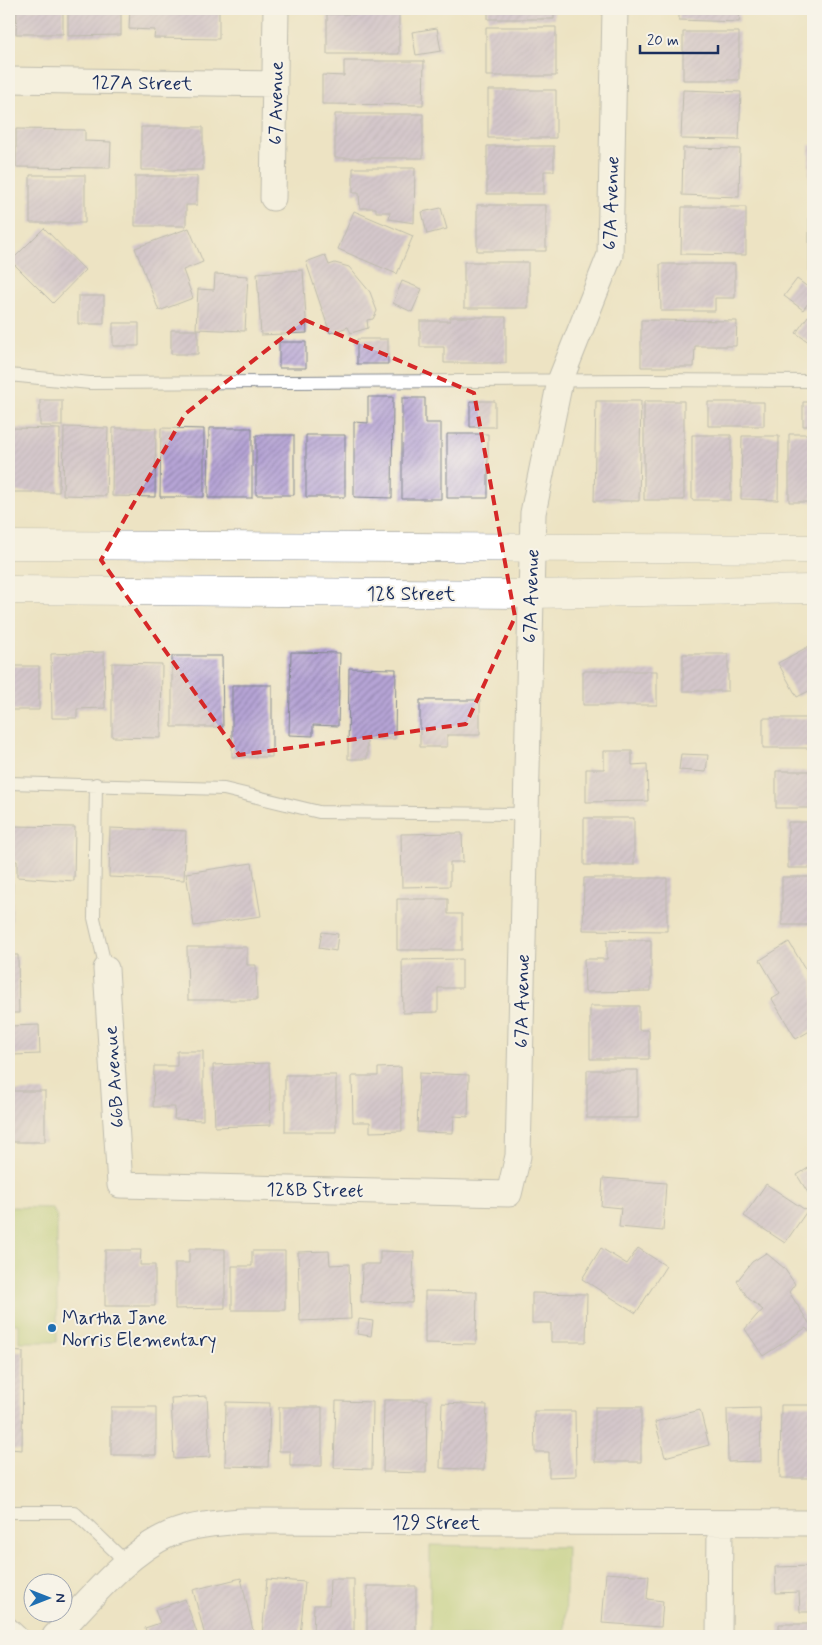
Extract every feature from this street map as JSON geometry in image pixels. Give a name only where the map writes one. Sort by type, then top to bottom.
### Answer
[{"type":"main road","points":[[9,545],[813,549]]},
{"type":"main road","name":"128 Street","points":[[9,590],[530,594],[813,588]]},
{"type":"street","name":"67 Avenue","points":[[273,198],[276,9]]},
{"type":"street","name":"67A Avenue","points":[[509,1194],[518,1156],[524,814],[534,503],[560,381],[610,255],[616,9]]},
{"type":"street","name":"127A Street","points":[[9,80],[275,84]]},
{"type":"street","name":"66B Avenue","points":[[106,969],[120,1184]]},
{"type":"street","name":"128B Street","points":[[120,1184],[509,1194]]},
{"type":"street","name":"129 Street","points":[[55,1636],[127,1563],[144,1549],[170,1534],[211,1523],[234,1521],[813,1524]]},
{"type":"street","points":[[719,1636],[720,1524]]},
{"type":"lane","points":[[9,375],[90,383],[813,381]]},
{"type":"lane","points":[[9,783],[224,788],[319,812],[524,814]]},
{"type":"lane","points":[[96,784],[94,918],[106,969]]},
{"type":"lane","points":[[9,1512],[74,1512],[127,1563]]},
{"type":"lane","points":[[9,1623],[23,1636]]},
{"type":"highlighted area","points":[[305,320],[474,393],[515,617],[466,724],[239,755],[101,560],[185,414]]},
{"type":"green space","points":[[9,1207],[52,1208],[57,1216],[57,1342],[19,1342],[19,1324],[9,1324]]},
{"type":"green space","points":[[430,1545],[567,1547],[565,1636],[430,1636]]},
{"type":"building","points":[[9,9],[12,9],[12,34],[9,34]]},
{"type":"building","points":[[17,9],[63,9],[63,34],[16,34]]},
{"type":"building","points":[[68,9],[121,9],[121,35],[68,36]]},
{"type":"building","points":[[130,9],[219,9],[219,39],[154,38],[155,30],[129,29]]},
{"type":"building","points":[[488,9],[554,9],[554,19],[488,19]]},
{"type":"building","points":[[679,9],[740,9],[739,22],[679,20]]},
{"type":"building","points":[[327,14],[399,14],[399,54],[327,54]]},
{"type":"building","points":[[486,27],[556,27],[556,76],[486,76]]},
{"type":"building","points":[[437,28],[441,51],[416,55],[412,32]]},
{"type":"building","points":[[683,32],[739,32],[739,80],[683,80]]},
{"type":"building","points":[[344,61],[424,61],[423,105],[322,104],[322,75],[344,76]]},
{"type":"building","points":[[488,90],[556,90],[556,138],[488,138]]},
{"type":"building","points":[[683,90],[741,92],[739,140],[681,139]]},
{"type":"building","points":[[335,114],[423,114],[423,158],[335,158]]},
{"type":"building","points":[[141,127],[203,127],[203,170],[141,170]]},
{"type":"building","points":[[16,129],[85,130],[85,141],[111,142],[110,168],[16,167]]},
{"type":"building","points":[[809,145],[813,145],[813,197],[809,197]]},
{"type":"building","points":[[487,146],[554,146],[554,171],[544,171],[544,194],[487,194]]},
{"type":"building","points":[[683,148],[740,149],[739,197],[682,195]]},
{"type":"building","points":[[353,168],[415,168],[414,223],[389,219],[390,212],[376,212],[376,208],[360,208],[359,193],[353,193]]},
{"type":"building","points":[[30,175],[85,175],[85,223],[30,223]]},
{"type":"building","points":[[135,176],[197,176],[197,205],[186,205],[186,226],[135,226]]},
{"type":"building","points":[[477,205],[546,205],[546,251],[477,251]]},
{"type":"building","points":[[682,207],[746,207],[746,255],[681,254]]},
{"type":"building","points":[[441,208],[447,229],[427,234],[422,212]]},
{"type":"building","points":[[809,209],[813,209],[813,271],[809,271]]},
{"type":"building","points":[[354,211],[413,236],[397,274],[338,249]]},
{"type":"building","points":[[44,228],[85,270],[53,303],[11,261]]},
{"type":"building","points":[[189,228],[203,262],[183,270],[193,298],[159,311],[135,248]]},
{"type":"building","points":[[325,255],[329,265],[335,263],[349,267],[370,292],[377,311],[373,319],[367,320],[368,328],[351,333],[348,327],[330,333],[306,262]]},
{"type":"building","points":[[464,262],[528,262],[528,308],[464,308]]},
{"type":"building","points":[[660,264],[735,264],[735,298],[715,298],[715,311],[661,311]]},
{"type":"building","points":[[303,270],[307,333],[261,335],[257,273]]},
{"type":"building","points":[[215,274],[248,276],[245,331],[196,329],[198,289],[214,290]]},
{"type":"building","points":[[797,279],[813,291],[813,296],[803,310],[784,296]]},
{"type":"building","points":[[402,281],[422,289],[412,312],[393,303]]},
{"type":"building","points":[[78,296],[104,296],[104,324],[78,324]]},
{"type":"building","points":[[808,316],[813,320],[813,345],[796,333]]},
{"type":"building","points":[[450,317],[506,317],[506,363],[444,363],[444,347],[420,347],[420,321],[450,321]]},
{"type":"building","points":[[641,320],[737,321],[736,346],[695,346],[694,367],[641,367]]},
{"type":"building","points":[[113,323],[139,323],[139,346],[113,346]]},
{"type":"building","points":[[171,330],[198,330],[198,354],[171,354]]},
{"type":"building","points":[[357,339],[388,339],[388,364],[357,364]]},
{"type":"building","points":[[279,342],[306,342],[306,368],[279,368]]},
{"type":"building","points":[[368,397],[393,397],[392,498],[354,497],[354,422],[368,423]]},
{"type":"building","points":[[402,398],[425,398],[425,423],[441,423],[441,499],[402,499]]},
{"type":"building","points":[[40,400],[62,400],[62,426],[40,426]]},
{"type":"building","points":[[470,401],[495,401],[495,427],[470,427]]},
{"type":"building","points":[[596,401],[641,401],[639,501],[594,501]]},
{"type":"building","points":[[644,401],[684,401],[684,500],[644,500]]},
{"type":"building","points":[[708,402],[764,402],[764,426],[708,426]]},
{"type":"building","points":[[803,402],[813,402],[813,426],[803,426]]},
{"type":"building","points":[[64,427],[108,428],[106,496],[63,495]]},
{"type":"building","points":[[11,428],[60,429],[59,492],[10,492]]},
{"type":"building","points":[[113,428],[156,428],[155,497],[112,496]]},
{"type":"building","points":[[161,428],[204,429],[204,497],[160,497]]},
{"type":"building","points":[[209,428],[252,428],[252,498],[208,498]]},
{"type":"building","points":[[447,434],[488,434],[488,498],[447,498]]},
{"type":"building","points":[[789,434],[813,434],[813,502],[789,502]]},
{"type":"building","points":[[256,435],[294,435],[294,495],[256,495]]},
{"type":"building","points":[[306,435],[345,435],[345,497],[306,497]]},
{"type":"building","points":[[692,435],[731,435],[731,500],[692,500]]},
{"type":"building","points":[[742,436],[779,436],[778,500],[741,499]]},
{"type":"building","points":[[813,644],[813,689],[797,697],[778,663]]},
{"type":"building","points":[[104,652],[105,708],[77,709],[77,718],[52,718],[51,654]]},
{"type":"building","points":[[291,652],[340,653],[338,726],[313,725],[313,736],[289,735]]},
{"type":"building","points":[[683,654],[728,654],[728,691],[683,691]]},
{"type":"building","points":[[172,656],[222,656],[223,727],[172,727]]},
{"type":"building","points":[[112,663],[162,664],[161,738],[112,737]]},
{"type":"building","points":[[9,666],[39,666],[39,710],[9,710]]},
{"type":"building","points":[[349,668],[396,669],[395,739],[367,739],[367,759],[348,759]]},
{"type":"building","points":[[583,671],[657,671],[657,705],[583,705]]},
{"type":"building","points":[[232,685],[272,685],[272,757],[232,757]]},
{"type":"building","points":[[420,700],[480,700],[480,735],[447,735],[447,747],[420,747]]},
{"type":"building","points":[[763,718],[813,718],[813,748],[763,748]]},
{"type":"building","points":[[604,751],[632,751],[632,765],[647,764],[648,801],[586,802],[586,769],[604,769]]},
{"type":"building","points":[[681,754],[708,755],[706,772],[679,770]]},
{"type":"building","points":[[776,771],[813,771],[813,808],[776,808]]},
{"type":"building","points":[[584,818],[634,818],[634,865],[584,865]]},
{"type":"building","points":[[788,822],[813,822],[813,868],[788,868]]},
{"type":"building","points":[[9,826],[75,827],[74,881],[17,877],[17,861],[9,861]]},
{"type":"building","points":[[110,828],[186,831],[184,880],[109,877]]},
{"type":"building","points":[[462,833],[463,862],[450,862],[450,886],[402,887],[401,834]]},
{"type":"building","points":[[252,863],[261,916],[194,926],[186,873]]},
{"type":"building","points":[[782,877],[813,877],[813,925],[782,925]]},
{"type":"building","points":[[584,878],[667,878],[667,931],[583,930]]},
{"type":"building","points":[[9,883],[13,883],[11,940],[9,940]]},
{"type":"building","points":[[397,899],[448,899],[448,914],[462,914],[462,950],[397,950]]},
{"type":"building","points":[[322,932],[338,934],[336,951],[319,948]]},
{"type":"building","points":[[607,940],[651,940],[651,991],[585,992],[584,959],[607,959]]},
{"type":"building","points":[[789,942],[813,982],[813,1029],[796,1039],[772,999],[780,994],[760,960]]},
{"type":"building","points":[[187,947],[247,947],[247,965],[256,965],[257,1000],[188,1000]]},
{"type":"building","points":[[9,955],[18,955],[19,1013],[9,1013]]},
{"type":"building","points":[[462,959],[462,988],[438,988],[438,1012],[403,1013],[402,960]]},
{"type":"building","points":[[590,1006],[639,1006],[639,1030],[649,1030],[649,1059],[590,1059]]},
{"type":"building","points":[[39,1025],[40,1054],[13,1055],[13,1076],[9,1076],[9,1026]]},
{"type":"building","points":[[177,1051],[203,1051],[203,1120],[174,1119],[175,1107],[153,1107],[154,1066],[177,1066]]},
{"type":"building","points":[[269,1063],[271,1125],[215,1127],[213,1065]]},
{"type":"building","points":[[401,1067],[402,1131],[370,1132],[370,1122],[353,1122],[352,1076],[378,1076],[378,1068]]},
{"type":"building","points":[[587,1070],[638,1070],[638,1118],[587,1118]]},
{"type":"building","points":[[419,1073],[469,1075],[468,1117],[454,1116],[453,1133],[417,1132]]},
{"type":"building","points":[[285,1075],[336,1075],[336,1132],[285,1132]]},
{"type":"building","points":[[9,1091],[45,1091],[45,1142],[9,1142]]},
{"type":"building","points":[[813,1165],[813,1201],[797,1175]]},
{"type":"building","points":[[603,1178],[666,1183],[663,1231],[619,1227],[621,1208],[601,1206]]},
{"type":"building","points":[[766,1184],[807,1211],[785,1243],[744,1216]]},
{"type":"building","points":[[601,1248],[627,1264],[638,1248],[666,1266],[636,1313],[582,1279]]},
{"type":"building","points":[[189,1249],[225,1249],[225,1308],[175,1309],[175,1263],[189,1263]]},
{"type":"building","points":[[105,1250],[141,1250],[140,1265],[155,1265],[155,1306],[105,1306]]},
{"type":"building","points":[[252,1251],[285,1251],[285,1310],[232,1310],[232,1266],[252,1266]]},
{"type":"building","points":[[329,1251],[330,1265],[349,1264],[351,1319],[300,1321],[298,1252]]},
{"type":"building","points":[[380,1251],[414,1252],[412,1303],[361,1302],[362,1264],[380,1264]]},
{"type":"building","points":[[766,1253],[784,1268],[795,1284],[789,1292],[811,1326],[813,1325],[813,1337],[806,1328],[763,1356],[745,1329],[763,1310],[748,1298],[737,1281],[752,1262]]},
{"type":"building","points":[[425,1291],[477,1292],[476,1344],[425,1343]]},
{"type":"building","points":[[532,1293],[587,1294],[586,1342],[551,1342],[551,1323],[532,1323]]},
{"type":"building","points":[[359,1319],[373,1321],[371,1336],[357,1334]]},
{"type":"building","points":[[9,1351],[23,1352],[22,1450],[9,1449]]},
{"type":"building","points":[[207,1396],[210,1457],[174,1459],[171,1398]]},
{"type":"building","points":[[384,1400],[427,1400],[426,1473],[383,1472]]},
{"type":"building","points":[[336,1401],[373,1402],[372,1469],[334,1468]]},
{"type":"building","points":[[226,1402],[270,1403],[268,1467],[225,1466]]},
{"type":"building","points":[[442,1403],[487,1405],[484,1470],[440,1468]]},
{"type":"building","points":[[781,1405],[813,1405],[813,1446],[810,1446],[810,1478],[780,1478]]},
{"type":"building","points":[[111,1407],[156,1407],[156,1455],[111,1455]]},
{"type":"building","points":[[279,1407],[322,1407],[322,1466],[290,1466],[290,1451],[279,1451]]},
{"type":"building","points":[[595,1407],[641,1407],[641,1462],[595,1462]]},
{"type":"building","points":[[760,1408],[761,1461],[728,1462],[727,1409]]},
{"type":"building","points":[[700,1410],[709,1445],[665,1457],[655,1422]]},
{"type":"building","points":[[534,1411],[575,1411],[576,1476],[549,1477],[549,1452],[535,1452]]},
{"type":"building","points":[[813,1566],[813,1612],[800,1612],[799,1592],[776,1593],[775,1567]]},
{"type":"building","points":[[606,1573],[649,1576],[647,1599],[663,1601],[661,1627],[602,1623]]},
{"type":"building","points":[[241,1578],[254,1635],[205,1636],[193,1590]]},
{"type":"building","points":[[267,1579],[305,1582],[300,1636],[262,1636]]},
{"type":"building","points":[[330,1579],[354,1579],[354,1636],[313,1636],[314,1605],[329,1605]]},
{"type":"building","points":[[367,1586],[416,1586],[416,1636],[367,1636]]},
{"type":"building","points":[[185,1599],[198,1636],[148,1636],[145,1628],[160,1623],[155,1610]]},
{"type":"building","points":[[779,1624],[813,1624],[813,1636],[779,1636]]},
{"type":"place","name":"Martha Jane Norris Elementary","points":[[52,1328]]}]
